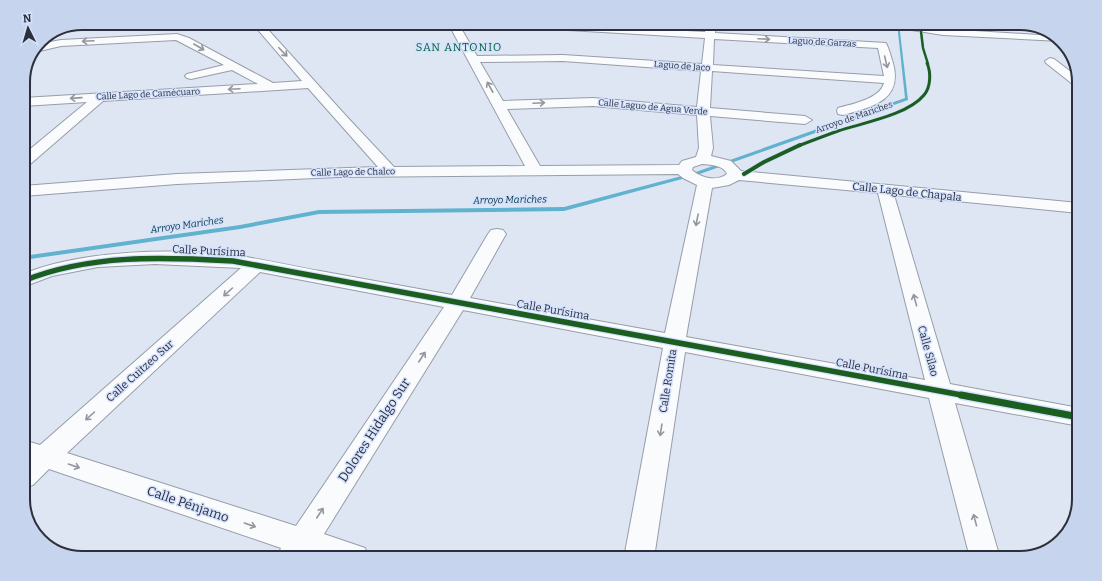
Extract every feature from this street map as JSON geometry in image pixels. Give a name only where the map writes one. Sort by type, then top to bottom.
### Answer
[{"type":"street","points":[[123,30],[127,39]]},
{"type":"street","points":[[262,30],[312,84],[343,121],[389,170]]},
{"type":"street","points":[[457,30],[536,170]]},
{"type":"street","name":"Laguo de Garzas","points":[[606,30],[882,45],[890,80]]},
{"type":"street","name":"Calle Romita","points":[[640,551],[706,148],[703,111],[711,30]]},
{"type":"street","points":[[929,30],[1048,38]]},
{"type":"street","points":[[46,45],[61,43],[178,37],[273,87]]},
{"type":"street","name":"Laguo de Jaco","points":[[474,59],[563,58],[890,80]]},
{"type":"street","points":[[1050,62],[1072,79]]},
{"type":"street","points":[[191,76],[233,66]]},
{"type":"street","points":[[843,111],[875,99],[883,94],[889,86],[890,80]]},
{"type":"street","name":"Calle Lago de Camécuaro","points":[[30,102],[312,84]]},
{"type":"street","points":[[30,157],[100,97]]},
{"type":"street","name":"Calle Laguo de Agua Verde","points":[[500,105],[593,102],[805,120]]},
{"type":"street","points":[[701,174],[727,180],[730,169]]},
{"type":"street","name":"Calle Lago de Chapala","points":[[701,174],[730,169],[885,190],[1072,207]]},
{"type":"street","name":"Calle Lago de Chalco","points":[[30,190],[177,179],[389,170],[684,170],[701,174]]},
{"type":"street","name":"Calle Silao","points":[[885,190],[983,551]]},
{"type":"street","name":"Dolores Hidalgo Sur","points":[[297,550],[457,302],[497,234]]},
{"type":"street","name":"Calle Purísima","points":[[30,278],[56,269],[121,260],[202,259],[234,261],[1072,416]]},
{"type":"street","name":"Calle Cuitzeo Sur","points":[[34,453],[256,265]]},
{"type":"street","name":"Calle Pénjamo","points":[[34,453],[297,550]]},
{"type":"waterway","name":"Arroyo Mariches","points":[[30,257],[240,227],[319,212],[564,209],[695,174],[907,99],[899,30]]},
{"type":"cycle path","name":"Arroyo de Mariches","points":[[744,174],[764,162],[796,147],[829,134],[880,118],[908,107],[918,101],[925,94],[929,82],[930,72],[930,68],[925,58],[921,30]]},
{"type":"cycle path","points":[[30,278],[46,272],[98,261],[155,258],[233,261],[1072,416]]},
{"type":"district","name":"SAN ANTONIO","points":[[459,47]]}]
